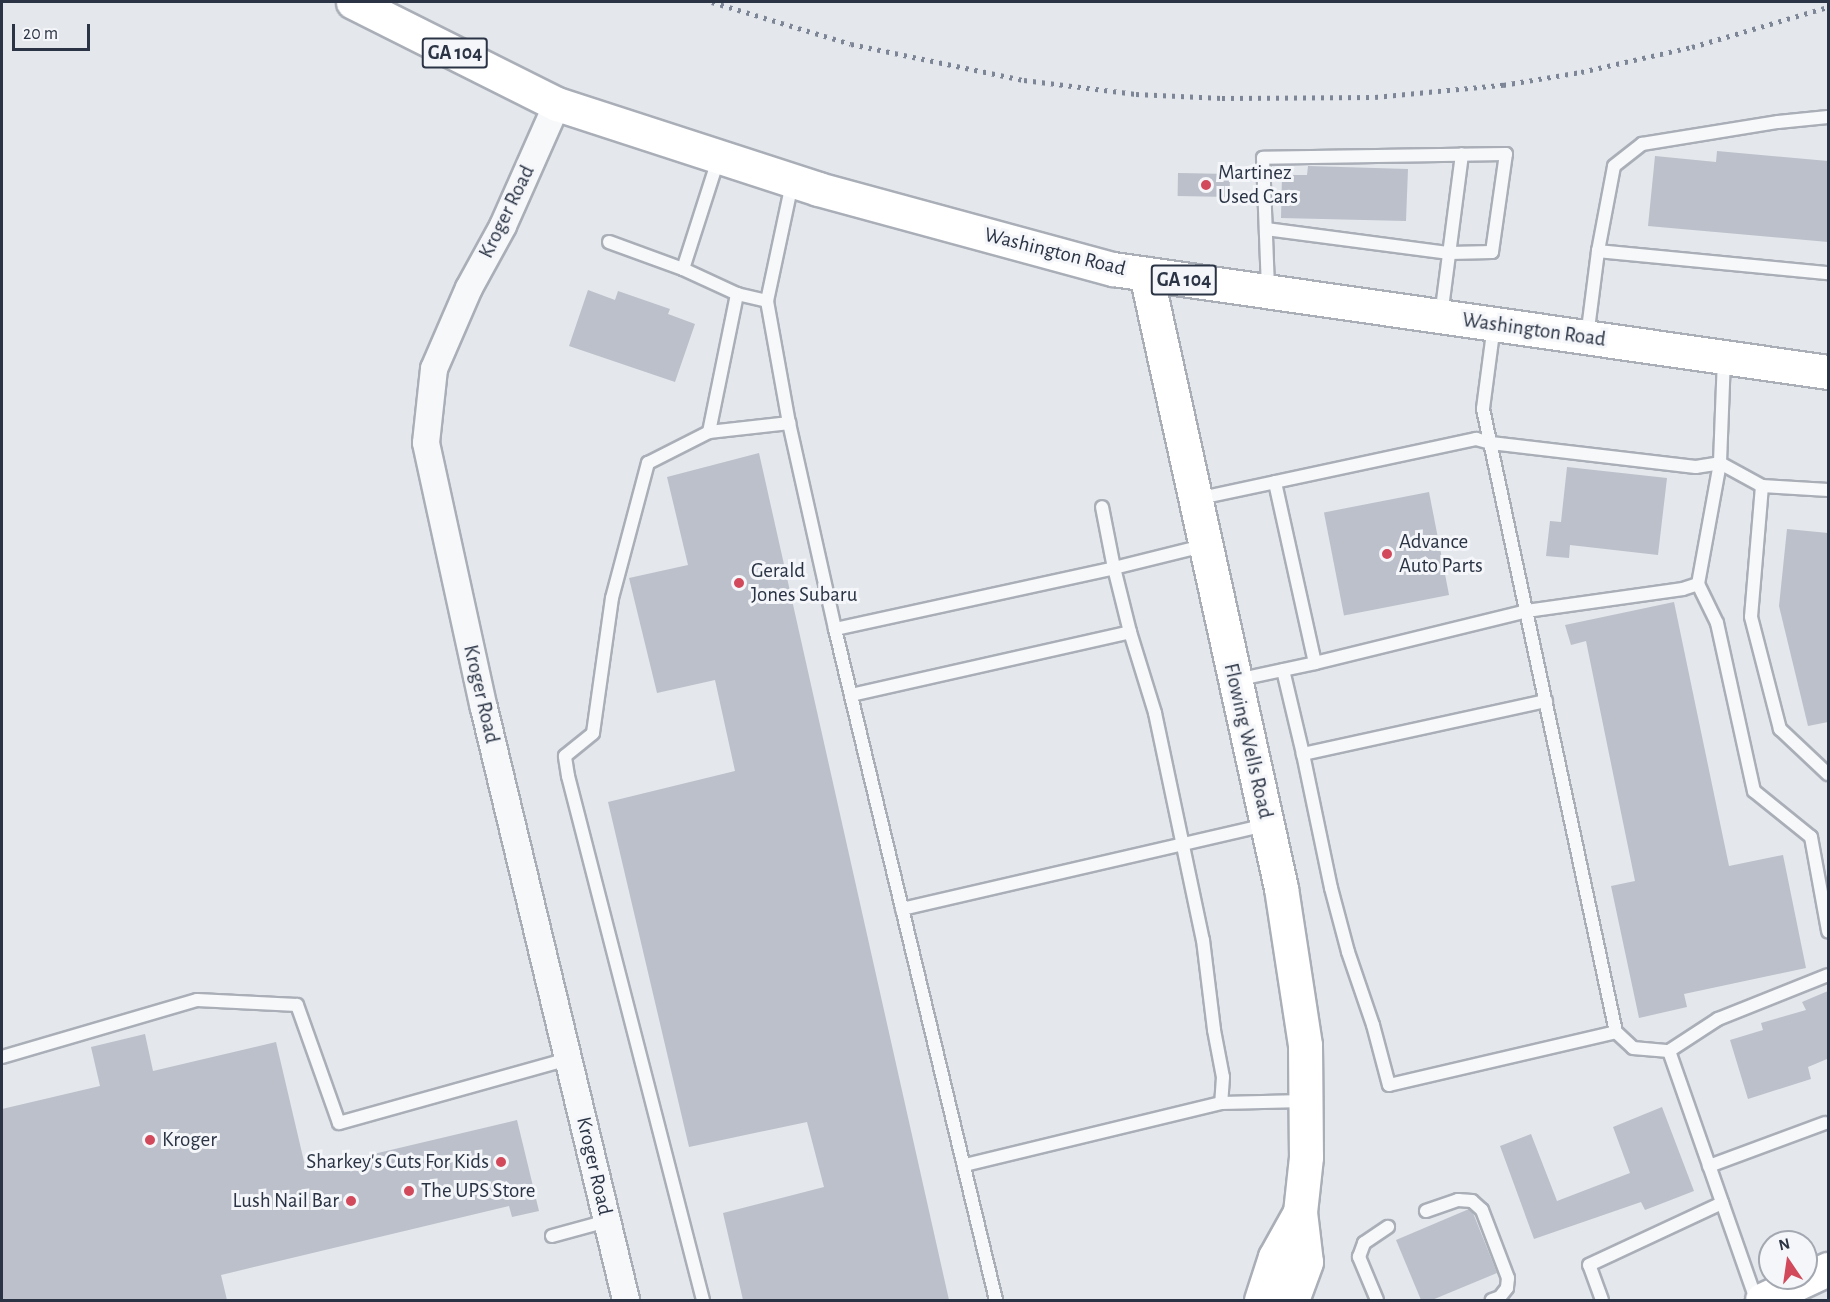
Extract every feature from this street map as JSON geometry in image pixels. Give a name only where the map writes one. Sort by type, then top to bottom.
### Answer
[{"type":"main road","name":"Washington Road","points":[[353,2],[557,104],[793,180],[1113,269],[1828,372]]},
{"type":"main road","name":"Flowing Wells Road","points":[[1146,274],[1281,888],[1305,1045],[1306,1157],[1300,1212],[1306,1262],[1292,1300]]},
{"type":"main road","name":"Flowing Wells Road","points":[[1261,1300],[1275,1257],[1300,1212]]},
{"type":"main road","points":[[1762,1300],[1828,1269]]},
{"type":"street","name":"Kroger Road","points":[[557,104],[503,226],[469,288],[434,369],[426,443],[484,708],[626,1300]]},
{"type":"lane","points":[[1587,338],[1598,251],[1614,166],[1642,144],[1778,122],[1828,117]]},
{"type":"lane","points":[[1441,316],[1462,154]]},
{"type":"lane","points":[[1266,229],[1449,253],[1492,252],[1506,154],[1263,158],[1268,292]]},
{"type":"lane","points":[[683,269],[719,156]]},
{"type":"lane","points":[[793,180],[767,302],[789,423],[835,629],[996,1300]]},
{"type":"lane","points":[[609,242],[683,269],[737,294],[767,302]]},
{"type":"lane","points":[[1598,251],[1828,273]]},
{"type":"lane","points":[[710,432],[737,294]]},
{"type":"lane","points":[[1494,324],[1483,409],[1616,1032],[1633,1048],[1669,1051],[1718,1019],[1828,975]]},
{"type":"lane","points":[[1724,357],[1720,463],[1698,584],[1716,623],[1754,791],[1811,837],[1828,931]]},
{"type":"lane","points":[[703,1300],[567,776],[565,756],[593,733],[612,598],[648,463],[710,432],[789,423]]},
{"type":"lane","points":[[1195,499],[1476,439],[1491,443],[1696,467],[1720,463],[1762,486],[1828,490]]},
{"type":"lane","points":[[1275,482],[1315,663]]},
{"type":"lane","points":[[1762,486],[1751,617],[1780,729],[1828,774]]},
{"type":"lane","points":[[1102,507],[1114,568],[1155,713],[1203,940],[1214,1030],[1224,1077],[1221,1103]]},
{"type":"lane","points":[[835,629],[1204,546]]},
{"type":"lane","points":[[1234,680],[1527,612],[1683,589],[1698,584]]},
{"type":"lane","points":[[851,695],[1131,632]]},
{"type":"lane","points":[[1283,670],[1331,888],[1389,1085],[1616,1032]]},
{"type":"lane","points":[[1303,754],[1546,701]]},
{"type":"lane","points":[[902,909],[1267,824]]},
{"type":"lane","points":[[2,1057],[197,1000],[297,1005],[339,1123],[568,1059]]},
{"type":"lane","points":[[1669,1051],[1756,1300]]},
{"type":"lane","points":[[965,1165],[1221,1103],[1305,1101]]},
{"type":"lane","points":[[1709,1166],[1826,1123]]},
{"type":"lane","points":[[1426,1211],[1458,1200],[1472,1201],[1482,1210],[1508,1278],[1507,1288],[1500,1297],[1492,1300]]},
{"type":"lane","points":[[1602,1300],[1589,1265],[1722,1203]]},
{"type":"lane","points":[[552,1236],[607,1221]]},
{"type":"lane","points":[[1377,1300],[1359,1257],[1364,1243],[1388,1227]]},
{"type":"building","points":[[1717,151],[1828,161],[1828,242],[1648,226],[1655,156],[1716,162]]},
{"type":"building","points":[[1308,166],[1408,169],[1406,221],[1281,218],[1282,175],[1307,175]]},
{"type":"building","name":"Martinez Used Cars","points":[[1178,173],[1230,174],[1230,197],[1178,196]]},
{"type":"building","points":[[588,290],[615,300],[618,291],[670,309],[668,314],[695,324],[675,382],[569,346]]},
{"type":"building","points":[[759,453],[949,1300],[743,1300],[723,1213],[824,1187],[807,1122],[689,1147],[608,802],[735,771],[715,680],[657,693],[629,578],[688,565],[667,477]]},
{"type":"building","points":[[1567,467],[1667,478],[1658,555],[1570,545],[1569,558],[1546,556],[1550,521],[1561,522]]},
{"type":"building","name":"Advance Auto Parts","points":[[1429,492],[1449,595],[1344,615],[1324,512]]},
{"type":"building","points":[[1787,529],[1828,533],[1828,722],[1808,726],[1779,606]]},
{"type":"building","points":[[1674,602],[1729,866],[1783,855],[1806,968],[1684,994],[1687,1007],[1639,1018],[1611,886],[1635,881],[1586,641],[1571,645],[1565,625]]},
{"type":"building","points":[[1828,991],[1828,1063],[1827,1059],[1808,1067],[1811,1079],[1748,1099],[1730,1040],[1763,1030],[1761,1023],[1806,1010],[1802,1002]]},
{"type":"building","name":"Kroger","points":[[145,1034],[153,1071],[276,1042],[306,1170],[517,1120],[539,1211],[512,1217],[509,1206],[221,1275],[227,1300],[2,1300],[2,1109],[100,1086],[91,1047]]},
{"type":"building","points":[[1662,1107],[1694,1191],[1645,1210],[1641,1202],[1534,1239],[1500,1146],[1531,1134],[1557,1201],[1630,1173],[1613,1127]]},
{"type":"building","points":[[1469,1209],[1473,1213],[1497,1273],[1432,1300],[1421,1300],[1396,1240]]},
{"type":"railway","points":[[712,2],[851,44],[1024,80],[1136,94],[1222,98],[1375,97],[1503,85],[1581,72],[1692,47],[1828,7]]},
{"type":"place","name":"Martinez Used Cars","points":[[1206,185]]},
{"type":"place","name":"Advance Auto Parts","points":[[1387,554]]},
{"type":"place","name":"Gerald Jones Subaru","points":[[739,583]]},
{"type":"place","name":"Kroger","points":[[150,1140]]},
{"type":"place","name":"Sharkey's Cuts For Kids","points":[[501,1162]]},
{"type":"place","name":"The UPS Store","points":[[409,1191]]},
{"type":"place","name":"Lush Nail Bar","points":[[351,1201]]}]
